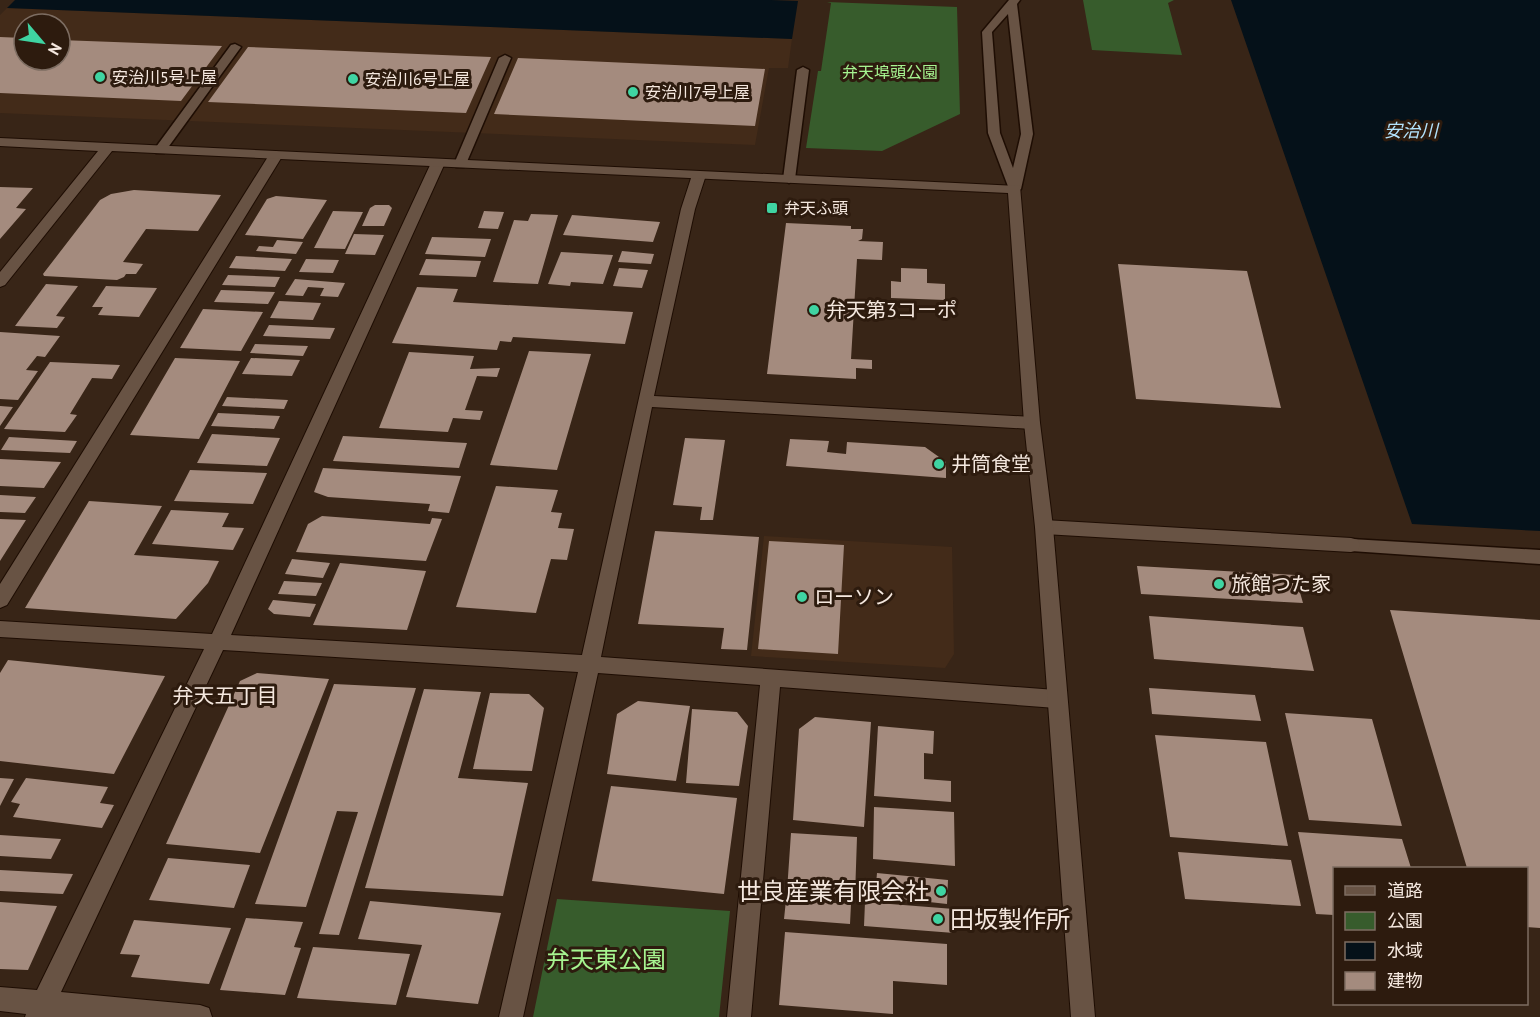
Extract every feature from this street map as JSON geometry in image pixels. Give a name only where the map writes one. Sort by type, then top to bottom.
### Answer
[{"type":"street","points":[[0,142],[1015,189],[1032,423],[1044,527],[1083,1017]]},
{"type":"street","points":[[0,282],[108,147]]},
{"type":"street","points":[[0,600],[276,155]]},
{"type":"street","points":[[40,1010],[218,641],[438,163]]},
{"type":"street","points":[[511,1017],[590,664],[645,401],[688,209],[699,175]]},
{"type":"street","points":[[645,401],[1032,423]]},
{"type":"street","points":[[1044,527],[1351,545]]},
{"type":"street","points":[[0,629],[590,664],[1056,699]]},
{"type":"street","points":[[739,1017],[771,677]]},
{"type":"street","points":[[0,999],[40,1010],[200,1017]]},
{"type":"lane","points":[[1013,2],[1027,134],[1015,189]]},
{"type":"lane","points":[[1013,2],[987,32],[994,133],[1015,189]]},
{"type":"lane","points":[[160,150],[235,47]]},
{"type":"lane","points":[[460,164],[505,58]]},
{"type":"lane","points":[[789,179],[803,70]]},
{"type":"lane","points":[[1351,545],[1540,557]]},
{"type":"shaded area","points":[[7,8],[792,39],[788,68],[769,68],[755,145],[0,113],[0,15]]},
{"type":"shaded area","points":[[764,536],[952,547],[954,654],[945,668],[751,656]]},
{"type":"green space","points":[[1083,0],[1174,0],[1168,3],[1182,55],[1092,50]]},
{"type":"green space","name":"弁天埠頭公園","points":[[827,2],[957,7],[960,114],[882,151],[806,148],[831,3]]},
{"type":"green space","name":"弁天東公園","points":[[557,899],[730,911],[719,1017],[533,1017]]},
{"type":"water","points":[[15,0],[798,1],[792,39],[7,8]]},
{"type":"water","name":"安治川","points":[[1231,0],[1540,0],[1540,531],[1412,524]]},
{"type":"building","name":"安治川5号上屋","points":[[0,37],[12,38],[12,72],[72,72],[72,40],[222,46],[181,101],[0,93]]},
{"type":"building","name":"安治川6号上屋","points":[[248,47],[491,57],[466,113],[208,102]]},
{"type":"building","name":"安治川7号上屋","points":[[518,58],[765,69],[755,126],[494,114]]},
{"type":"building","points":[[0,187],[33,188],[16,208],[26,209],[0,239]]},
{"type":"building","points":[[134,190],[221,195],[198,231],[146,229],[123,262],[143,264],[136,274],[126,274],[117,280],[44,276],[43,274],[100,200],[111,194]]},
{"type":"building","points":[[276,196],[327,200],[303,239],[245,235],[267,199]]},
{"type":"building","points":[[375,205],[389,205],[392,208],[384,226],[362,226],[370,208]]},
{"type":"building","points":[[333,211],[363,212],[345,249],[314,248]]},
{"type":"building","points":[[484,211],[504,212],[498,229],[478,228]]},
{"type":"building","points":[[531,214],[558,215],[538,284],[493,282],[514,220],[528,221]]},
{"type":"building","points":[[572,215],[660,222],[653,242],[563,235]]},
{"type":"building","name":"弁天第3コーポ","points":[[786,223],[851,226],[851,229],[863,229],[862,239],[858,241],[883,242],[882,260],[857,259],[851,359],[872,360],[872,369],[856,368],[856,379],[767,374]]},
{"type":"building","points":[[354,234],[384,235],[375,255],[345,254]]},
{"type":"building","points":[[432,237],[491,239],[485,257],[425,254]]},
{"type":"building","points":[[277,240],[303,242],[296,254],[256,251],[259,246],[273,247]]},
{"type":"building","points":[[622,251],[654,254],[651,264],[618,262]]},
{"type":"building","points":[[561,252],[613,255],[603,284],[571,282],[570,286],[548,284]]},
{"type":"building","points":[[236,256],[292,259],[285,271],[229,268]]},
{"type":"building","points":[[306,259],[339,260],[333,273],[299,272]]},
{"type":"building","points":[[426,259],[481,261],[476,277],[419,275]]},
{"type":"building","points":[[1118,264],[1247,271],[1281,408],[1136,399]]},
{"type":"building","points":[[619,268],[648,270],[642,288],[613,286]]},
{"type":"building","points":[[901,268],[927,269],[927,283],[945,284],[945,300],[891,298],[891,281],[901,282]]},
{"type":"building","points":[[228,275],[280,277],[275,287],[222,285]]},
{"type":"building","points":[[295,279],[345,283],[338,297],[320,296],[324,288],[308,287],[303,296],[285,295]]},
{"type":"building","points":[[46,284],[78,286],[56,316],[65,317],[57,328],[15,326]]},
{"type":"building","points":[[106,286],[157,288],[139,317],[98,315],[103,307],[92,307]]},
{"type":"building","points":[[417,287],[458,289],[453,302],[633,312],[625,344],[513,337],[511,342],[500,341],[497,350],[392,343]]},
{"type":"building","points":[[221,290],[275,292],[268,304],[214,302]]},
{"type":"building","points":[[279,301],[321,303],[313,320],[270,318]]},
{"type":"building","points":[[203,309],[263,312],[241,351],[180,348]]},
{"type":"building","points":[[269,325],[335,328],[330,339],[263,336]]},
{"type":"building","points":[[0,332],[60,336],[45,357],[37,356],[26,370],[38,371],[18,400],[0,399]]},
{"type":"building","points":[[255,344],[308,346],[303,356],[250,353]]},
{"type":"building","points":[[529,351],[591,354],[557,470],[490,465]]},
{"type":"building","points":[[409,352],[474,356],[470,369],[500,368],[497,377],[477,376],[465,410],[483,411],[480,420],[453,418],[448,432],[379,428]]},
{"type":"building","points":[[175,358],[240,361],[199,439],[130,435]]},
{"type":"building","points":[[251,358],[300,360],[292,376],[242,374]]},
{"type":"building","points":[[50,362],[120,365],[112,379],[92,378],[70,414],[77,415],[65,432],[4,429]]},
{"type":"building","points":[[227,397],[288,400],[284,409],[222,406]]},
{"type":"building","points":[[0,406],[13,407],[0,426]]},
{"type":"building","points":[[218,413],[280,416],[274,429],[211,426]]},
{"type":"building","points":[[212,434],[280,438],[267,466],[197,463]]},
{"type":"building","points":[[343,436],[467,443],[459,468],[333,461]]},
{"type":"building","points":[[9,437],[77,441],[70,453],[1,450]]},
{"type":"building","points":[[685,438],[725,440],[713,520],[700,520],[702,507],[673,505]]},
{"type":"building","points":[[790,439],[829,441],[827,452],[846,454],[847,442],[925,447],[946,462],[946,478],[786,466]]},
{"type":"building","points":[[0,459],[61,462],[44,488],[0,486]]},
{"type":"building","points":[[323,468],[461,476],[449,513],[428,511],[430,504],[328,497],[314,492]]},
{"type":"building","points":[[190,470],[267,473],[253,504],[174,501]]},
{"type":"building","points":[[496,486],[558,490],[551,512],[562,513],[558,528],[574,529],[567,560],[551,559],[536,613],[456,607]]},
{"type":"building","points":[[0,495],[36,497],[25,513],[0,512]]},
{"type":"building","points":[[89,501],[162,506],[134,555],[219,561],[208,583],[176,619],[25,608]]},
{"type":"building","points":[[171,510],[229,513],[222,527],[244,528],[233,550],[152,544]]},
{"type":"building","points":[[322,516],[430,524],[432,518],[442,519],[426,561],[296,552],[308,524]]},
{"type":"building","points":[[0,519],[26,520],[0,561]]},
{"type":"building","points":[[655,531],[759,537],[747,650],[721,649],[724,628],[638,624]]},
{"type":"building","name":"ローソン","points":[[769,541],[844,545],[838,654],[758,649]]},
{"type":"building","points":[[292,559],[330,563],[323,578],[285,574]]},
{"type":"building","points":[[340,563],[426,571],[407,630],[313,625]]},
{"type":"building","name":"旅館つた家","points":[[1137,566],[1295,575],[1303,603],[1141,594]]},
{"type":"building","points":[[284,581],[322,583],[316,596],[278,594]]},
{"type":"building","points":[[273,600],[316,604],[310,617],[274,614],[268,609]]},
{"type":"building","points":[[1390,610],[1540,620],[1540,928],[1528,927],[1528,867],[1467,867]]},
{"type":"building","points":[[1149,616],[1303,627],[1314,671],[1154,659]]},
{"type":"building","points":[[8,660],[165,676],[114,774],[0,761],[0,673]]},
{"type":"building","points":[[257,673],[329,679],[260,853],[166,844],[240,681]]},
{"type":"building","points":[[334,684],[416,688],[339,935],[319,934],[358,812],[337,811],[306,907],[255,904]]},
{"type":"building","points":[[1149,688],[1255,695],[1261,721],[1152,714]]},
{"type":"building","points":[[424,689],[481,692],[458,778],[528,783],[503,896],[365,888]]},
{"type":"building","points":[[490,693],[529,694],[544,708],[532,771],[473,769]]},
{"type":"building","points":[[638,701],[690,706],[676,781],[607,774],[617,714]]},
{"type":"building","points":[[692,709],[737,712],[748,726],[739,786],[686,783]]},
{"type":"building","points":[[1285,713],[1372,719],[1402,826],[1309,820]]},
{"type":"building","points":[[815,717],[871,722],[864,827],[793,820],[799,729]]},
{"type":"building","points":[[878,726],[934,731],[933,754],[924,753],[924,779],[951,781],[951,802],[874,796]]},
{"type":"building","points":[[1155,735],[1266,742],[1288,846],[1170,837]]},
{"type":"building","points":[[0,778],[14,779],[0,806]]},
{"type":"building","points":[[26,778],[108,787],[100,803],[114,805],[102,828],[13,817],[20,804],[11,802]]},
{"type":"building","points":[[611,786],[737,798],[724,894],[592,881]]},
{"type":"building","points":[[874,807],[954,812],[955,866],[873,859]]},
{"type":"building","points":[[1298,832],[1402,839],[1411,867],[1333,867],[1333,915],[1316,914]]},
{"type":"building","points":[[791,833],[857,837],[855,896],[787,891]]},
{"type":"building","points":[[0,835],[61,839],[51,859],[0,856]]},
{"type":"building","points":[[1178,852],[1291,860],[1301,906],[1185,899]]},
{"type":"building","points":[[168,858],[250,865],[234,908],[149,900]]},
{"type":"building","points":[[0,870],[73,874],[63,894],[0,891]]},
{"type":"building","points":[[877,873],[948,880],[947,904],[875,896]]},
{"type":"building","points":[[786,900],[851,904],[850,924],[784,919]]},
{"type":"building","points":[[370,901],[501,913],[478,1004],[406,997],[422,945],[358,939]]},
{"type":"building","points":[[0,902],[57,906],[28,970],[0,969]]},
{"type":"building","points":[[865,902],[954,909],[954,933],[864,926]]},
{"type":"building","points":[[246,918],[303,922],[294,947],[301,948],[285,995],[220,990]]},
{"type":"building","points":[[134,920],[231,928],[209,984],[131,977],[140,955],[120,954]]},
{"type":"building","points":[[785,932],[947,944],[947,985],[893,981],[893,1014],[779,1005]]},
{"type":"building","points":[[313,947],[410,954],[396,1005],[297,998]]},
{"type":"place","name":"安治川5号上屋","points":[[100,77]]},
{"type":"place","name":"安治川6号上屋","points":[[353,79]]},
{"type":"place","name":"安治川7号上屋","points":[[633,92]]},
{"type":"place","name":"弁天ふ頭","points":[[772,208]]},
{"type":"place","name":"弁天第3コーポ","points":[[814,310]]},
{"type":"place","name":"井筒食堂","points":[[939,464]]},
{"type":"place","name":"旅館つた家","points":[[1219,584]]},
{"type":"place","name":"ローソン","points":[[802,597]]},
{"type":"place","name":"世良産業有限会社","points":[[941,891]]},
{"type":"place","name":"田坂製作所","points":[[938,919]]},
{"type":"district","name":"弁天五丁目","points":[[225,695]]}]
